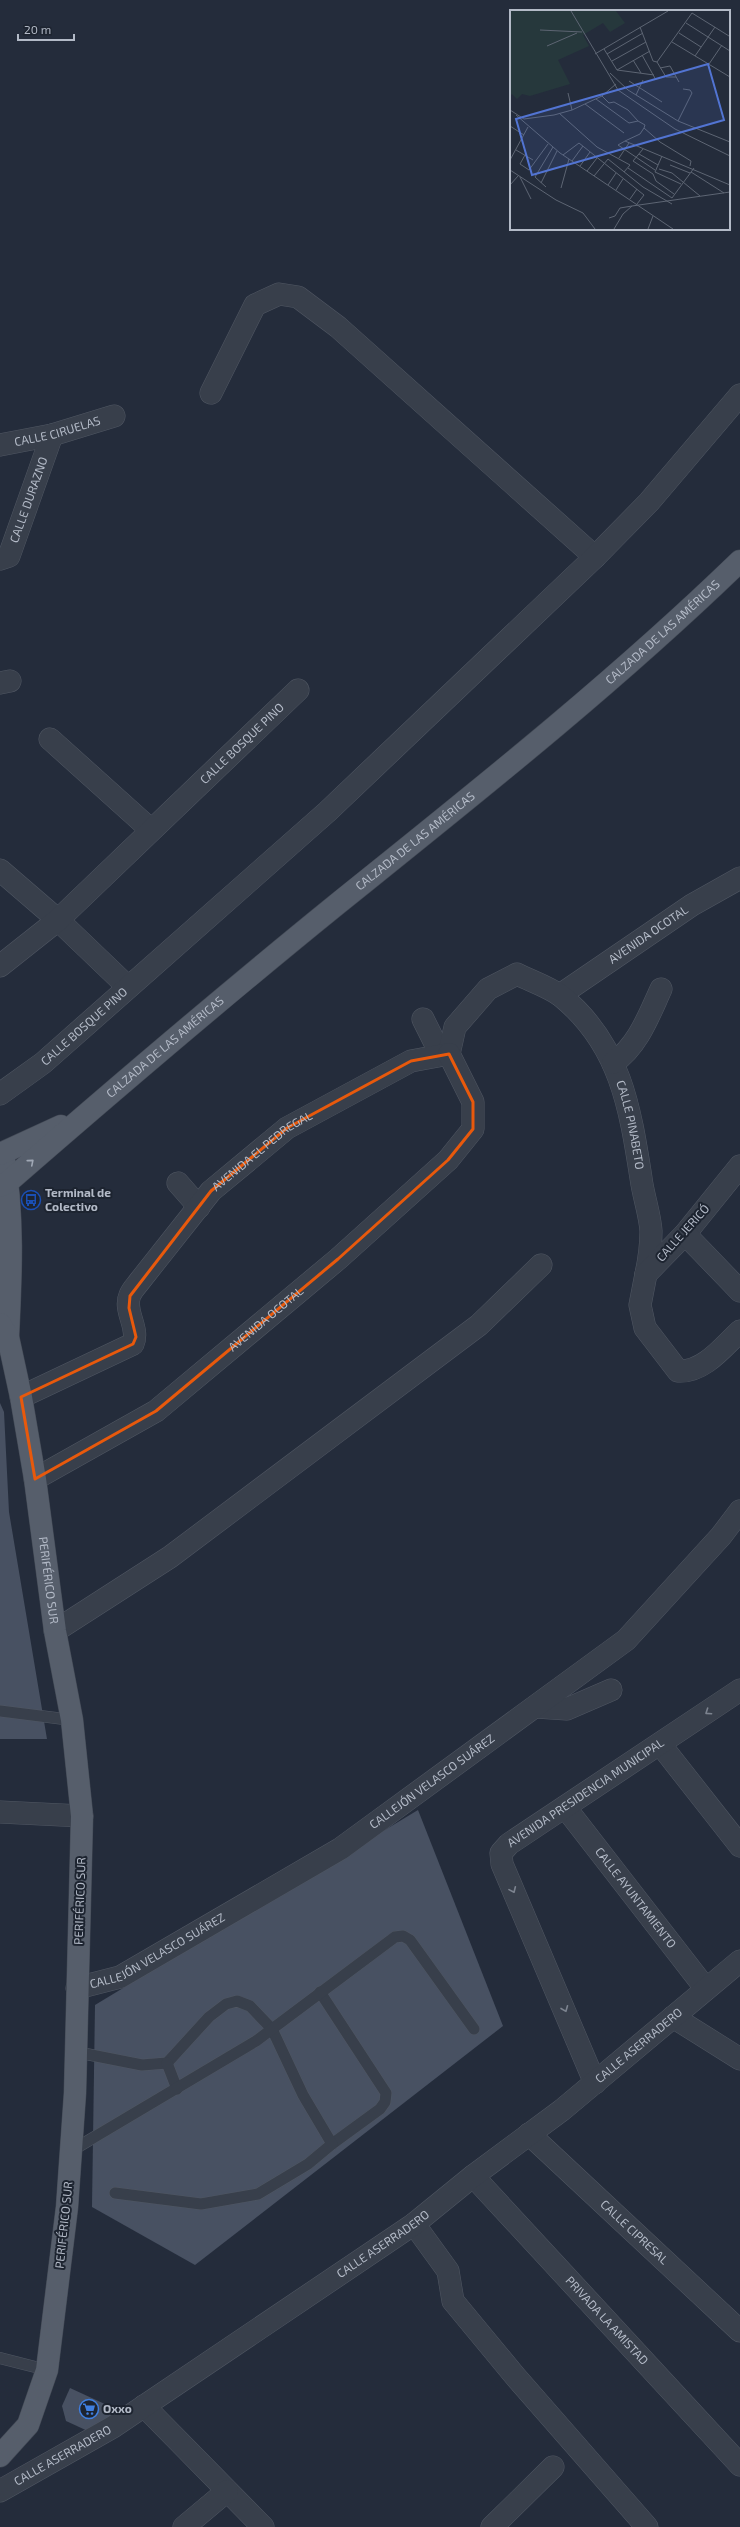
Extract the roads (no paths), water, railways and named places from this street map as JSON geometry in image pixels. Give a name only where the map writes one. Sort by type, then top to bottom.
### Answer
[{"type":"main road","name":"CALZADA DE LAS AMÉRICAS","points":[[4,1184],[204,1012],[431,829],[671,628],[740,561]]},
{"type":"main road","name":"CALZADA DE LAS AMÉRICAS","points":[[1,1154],[84,1116]]},
{"type":"main road","name":"PERIFÉRICO SUR","points":[[0,2456],[28,2425],[47,2370],[67,2207],[71,2151],[76,2052],[82,1816],[72,1720],[55,1630],[35,1479],[21,1397],[4,1331],[12,1263],[1,1154]]},
{"type":"street","points":[[211,393],[255,305],[279,294],[298,297],[338,327],[595,557]]},
{"type":"street","points":[[128,987],[327,812],[595,557],[649,502],[740,395]]},
{"type":"street","name":"CALLE CIRUELAS","points":[[0,445],[52,434],[114,416]]},
{"type":"street","name":"CALLE DURAZNO","points":[[0,559],[9,556],[52,434]]},
{"type":"street","name":"CALLE BOSQUE PINO","points":[[0,966],[58,920],[150,829],[298,690]]},
{"type":"street","points":[[50,740],[150,829]]},
{"type":"street","name":"CALLE BOSQUE PINO","points":[[0,870],[58,920],[128,987],[43,1063],[0,1094]]},
{"type":"street","name":"AVENIDA OCOTAL","points":[[560,995],[692,905],[740,878]]},
{"type":"street","points":[[445,1055],[455,1027],[488,990],[517,974],[560,995]]},
{"type":"street","points":[[613,1063],[624,1056],[634,1042],[660,989]]},
{"type":"street","name":"CALLE PINABETO","points":[[560,995],[590,1024],[613,1063],[632,1120],[643,1195],[651,1230],[650,1251],[646,1274]]},
{"type":"street","points":[[423,1019],[445,1055]]},
{"type":"street","name":"AVENIDA OCOTAL","points":[[35,1479],[156,1411],[338,1259],[448,1160],[473,1129],[473,1102],[445,1055]]},
{"type":"street","name":"AVENIDA EL PEDREGAL","points":[[21,1397],[133,1344],[136,1337],[129,1308],[130,1296],[212,1191],[287,1128],[411,1061],[445,1055]]},
{"type":"street","name":"CALLE JERICÓ","points":[[646,1274],[686,1234],[740,1166]]},
{"type":"street","points":[[178,1183],[199,1207]]},
{"type":"street","points":[[686,1234],[740,1292]]},
{"type":"street","points":[[55,1630],[170,1557],[479,1325],[541,1265]]},
{"type":"street","points":[[646,1274],[640,1305],[646,1328],[678,1371],[689,1372],[708,1360],[740,1332]]},
{"type":"street","name":"CALLEJÓN VELASCO SUÁREZ","points":[[77,1988],[120,1977],[340,1849],[626,1640],[720,1536],[740,1511]]},
{"type":"street","points":[[536,1706],[567,1708],[611,1690]]},
{"type":"street","name":"AVENIDA PRESIDENCIA MUNICIPAL","points":[[596,2083],[502,1864],[501,1853],[508,1844],[740,1690]]},
{"type":"street","points":[[660,1744],[740,1846]]},
{"type":"street","name":"CALLE AYUNTAMIENTO","points":[[565,1807],[706,1989]]},
{"type":"street","points":[[0,1812],[82,1816]]},
{"type":"street","name":"CALLE ASERRADERO","points":[[0,2491],[113,2428],[414,2224],[472,2176],[596,2083],[740,1961]]},
{"type":"street","points":[[673,2017],[740,2058]]},
{"type":"street","name":"CALLE CIPRESAL","points":[[529,2134],[740,2331]]},
{"type":"street","name":"PRIVADA LA AMISTAD","points":[[472,2176],[740,2465]]},
{"type":"street","points":[[414,2224],[448,2271],[453,2301],[515,2376],[647,2527]]},
{"type":"street","points":[[144,2406],[263,2527]]},
{"type":"street","points":[[492,2527],[553,2467]]},
{"type":"street","points":[[184,2527],[227,2490]]},
{"type":"lane","points":[[0,1711],[72,1720]]},
{"type":"lane","points":[[71,2151],[177,2090],[272,2029],[395,1937],[403,1936],[410,1940],[474,2029]]},
{"type":"lane","points":[[114,2193],[201,2204],[258,2194],[308,2164],[332,2144],[380,2109],[386,2102],[386,2093],[320,1992]]},
{"type":"lane","points":[[76,2052],[142,2065],[167,2062],[210,2017],[226,2004],[237,2001],[250,2006],[272,2029],[303,2095],[332,2144]]},
{"type":"lane","points":[[167,2062],[177,2090]]},
{"type":"lane","points":[[0,2358],[47,2370]]},
{"type":"place","name":"Terminal de Colectivo","points":[[31,1200]]},
{"type":"place","name":"Oxxo","points":[[89,2409]]}]
